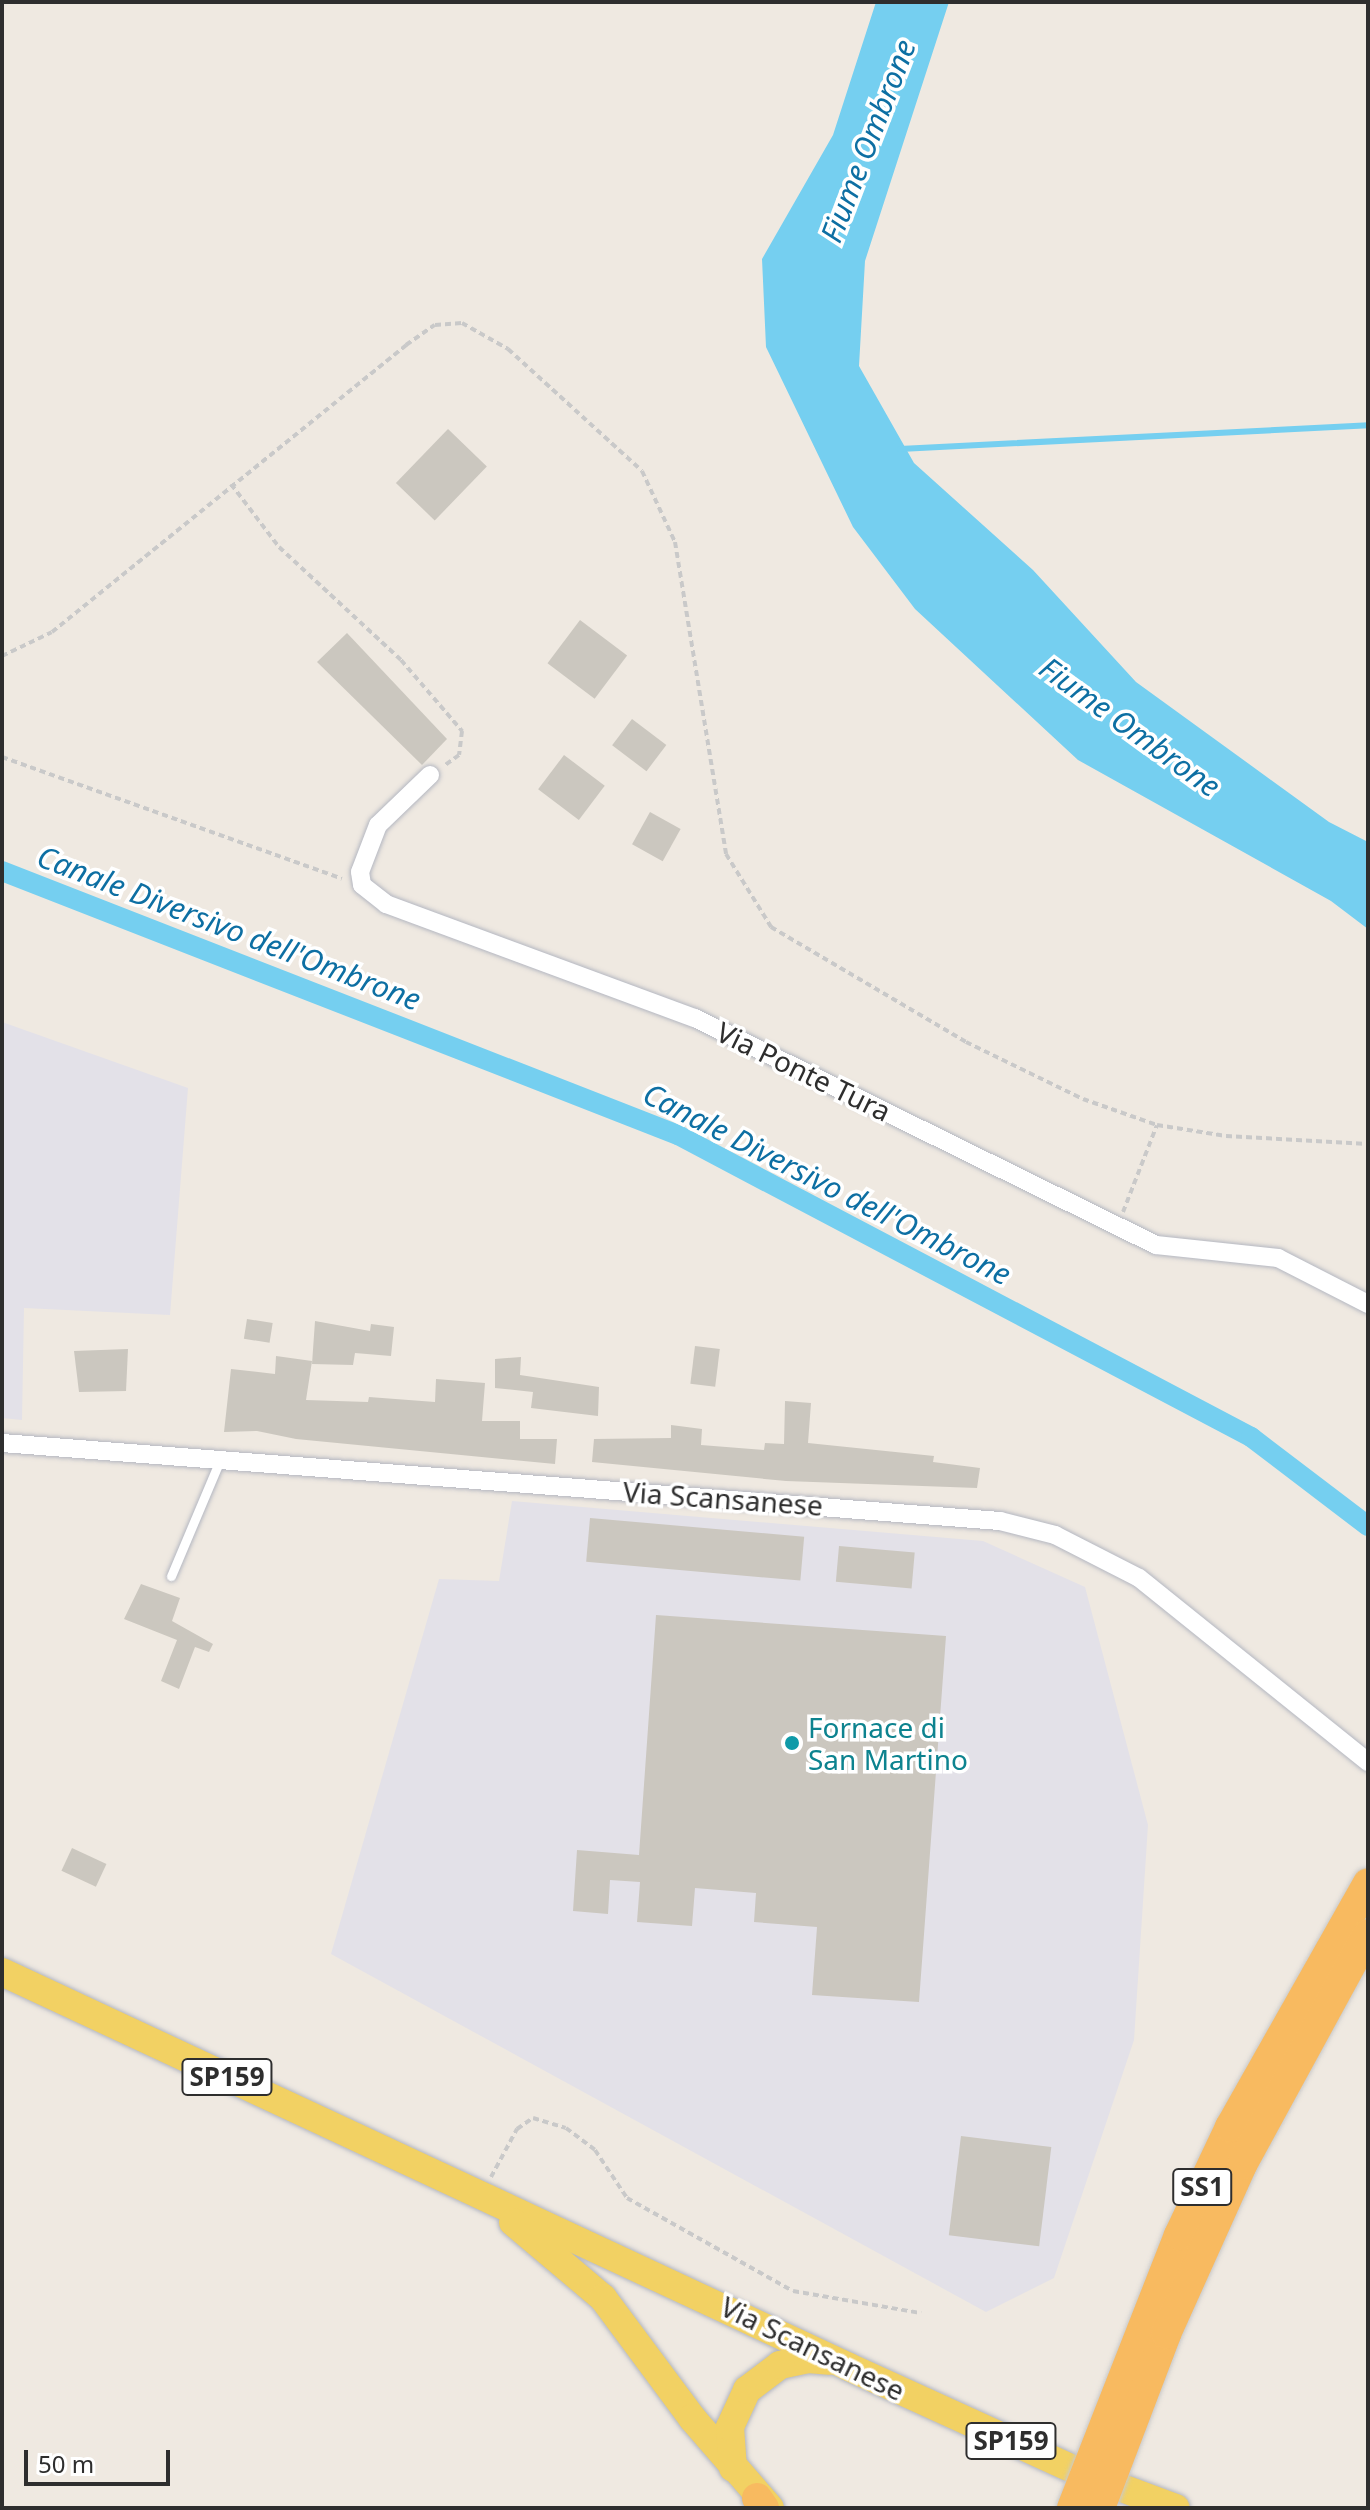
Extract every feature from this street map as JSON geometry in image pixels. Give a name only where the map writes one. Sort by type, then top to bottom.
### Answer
[{"type":"highway","name":"SS1","points":[[1072,2508],[1179,2235],[1224,2141],[1304,1989],[1368,1883]]},
{"type":"highway","name":"SS1","points":[[1100,2508],[1166,2334],[1236,2178],[1368,1934]]},
{"type":"main road","name":"Via Scansanese","points":[[2,1972],[452,2182],[482,2193],[849,2367],[1079,2472],[1176,2508]]},
{"type":"main road","name":"Via Scansanese","points":[[452,2182],[540,2240],[603,2298],[763,2505]]},
{"type":"main road","name":"SP159","points":[[733,2468],[730,2427],[739,2401],[756,2380],[780,2365],[808,2359],[849,2367]]},
{"type":"street","points":[[361,879],[378,825],[430,775]]},
{"type":"street","name":"Via Ponte Tura","points":[[361,879],[386,904],[695,1018],[1156,1245],[1278,1258],[1368,1304]]},
{"type":"street","name":"Via Scansanese","points":[[2,1443],[1000,1521],[1055,1535],[1139,1578],[1368,1762]]},
{"type":"lane","points":[[171,1576],[220,1460]]},
{"type":"path","points":[[2,656],[52,632],[231,484],[435,325],[462,323],[483,331],[642,471],[675,542],[726,854],[771,927],[966,1042],[1083,1099],[1157,1125],[1226,1136],[1368,1144]]},
{"type":"path","points":[[231,484],[279,547],[401,660],[462,731],[459,755],[430,775]]},
{"type":"path","points":[[2,757],[361,879]]},
{"type":"path","points":[[1124,1205],[1157,1125]]},
{"type":"path","points":[[482,2193],[517,2129],[533,2118],[566,2128],[595,2150],[627,2198],[793,2291],[921,2313]]},
{"type":"shaded area","points":[[2,1022],[188,1088],[170,1315],[24,1308],[22,1420],[2,1418]]},
{"type":"shaded area","name":"Fornace di San Martino","points":[[512,1501],[983,1541],[1085,1587],[1148,1825],[1134,2040],[1054,2278],[986,2312],[331,1954],[439,1579],[499,1581]]},
{"type":"water","name":"Fiume Ombrone","points":[[876,2],[949,2],[865,261],[859,366],[914,463],[1033,570],[1136,682],[1329,822],[1368,842],[1368,929],[1331,901],[1078,760],[915,609],[853,527],[766,347],[762,259],[833,135]]},
{"type":"building","points":[[448,429],[487,467],[435,520],[396,483]]},
{"type":"building","points":[[580,620],[627,656],[595,699],[548,663]]},
{"type":"building","points":[[347,633],[447,739],[422,765],[317,662]]},
{"type":"building","points":[[632,719],[666,745],[646,771],[612,745]]},
{"type":"building","points":[[564,755],[605,786],[579,820],[538,789]]},
{"type":"building","points":[[650,812],[681,829],[663,861],[632,844]]},
{"type":"building","points":[[247,1319],[273,1323],[270,1343],[244,1339]]},
{"type":"building","points":[[315,1321],[370,1331],[371,1324],[394,1327],[391,1356],[355,1353],[353,1365],[312,1364]]},
{"type":"building","points":[[695,1346],[720,1349],[715,1387],[690,1384]]},
{"type":"building","points":[[128,1349],[126,1391],[79,1392],[74,1351]]},
{"type":"building","points":[[276,1356],[312,1361],[306,1400],[368,1402],[369,1397],[435,1402],[436,1379],[485,1383],[482,1421],[520,1421],[520,1439],[557,1439],[555,1464],[296,1439],[257,1431],[224,1432],[231,1369],[275,1374]]},
{"type":"building","points":[[521,1357],[520,1375],[599,1387],[598,1416],[531,1408],[533,1392],[495,1388],[495,1359]]},
{"type":"building","points":[[785,1401],[811,1403],[808,1443],[934,1456],[933,1462],[980,1468],[977,1488],[786,1481],[592,1462],[594,1439],[671,1438],[671,1425],[702,1429],[701,1445],[764,1450],[765,1443],[784,1444]]},
{"type":"building","points":[[590,1518],[804,1537],[800,1581],[586,1562]]},
{"type":"building","points":[[839,1546],[915,1553],[912,1588],[836,1582]]},
{"type":"building","points":[[141,1584],[180,1598],[172,1621],[213,1644],[209,1652],[195,1647],[179,1689],[161,1681],[177,1640],[124,1619]]},
{"type":"building","name":"Fornace di San Martino","points":[[656,1615],[946,1636],[919,2002],[812,1995],[817,1927],[754,1922],[756,1893],[695,1888],[692,1926],[637,1922],[640,1882],[610,1880],[608,1914],[573,1911],[577,1850],[639,1855]]},
{"type":"building","points":[[72,1848],[106,1864],[96,1887],[61,1871]]},
{"type":"building","points":[[961,2136],[1051,2147],[1039,2246],[949,2235]]},
{"type":"waterway","points":[[900,449],[1368,425]]},
{"type":"waterway","name":"Canale Diversivo dell'Ombrone","points":[[2,871],[678,1135],[1251,1437],[1368,1526]]},
{"type":"place","name":"Fornace di San Martino","points":[[792,1743]]}]
